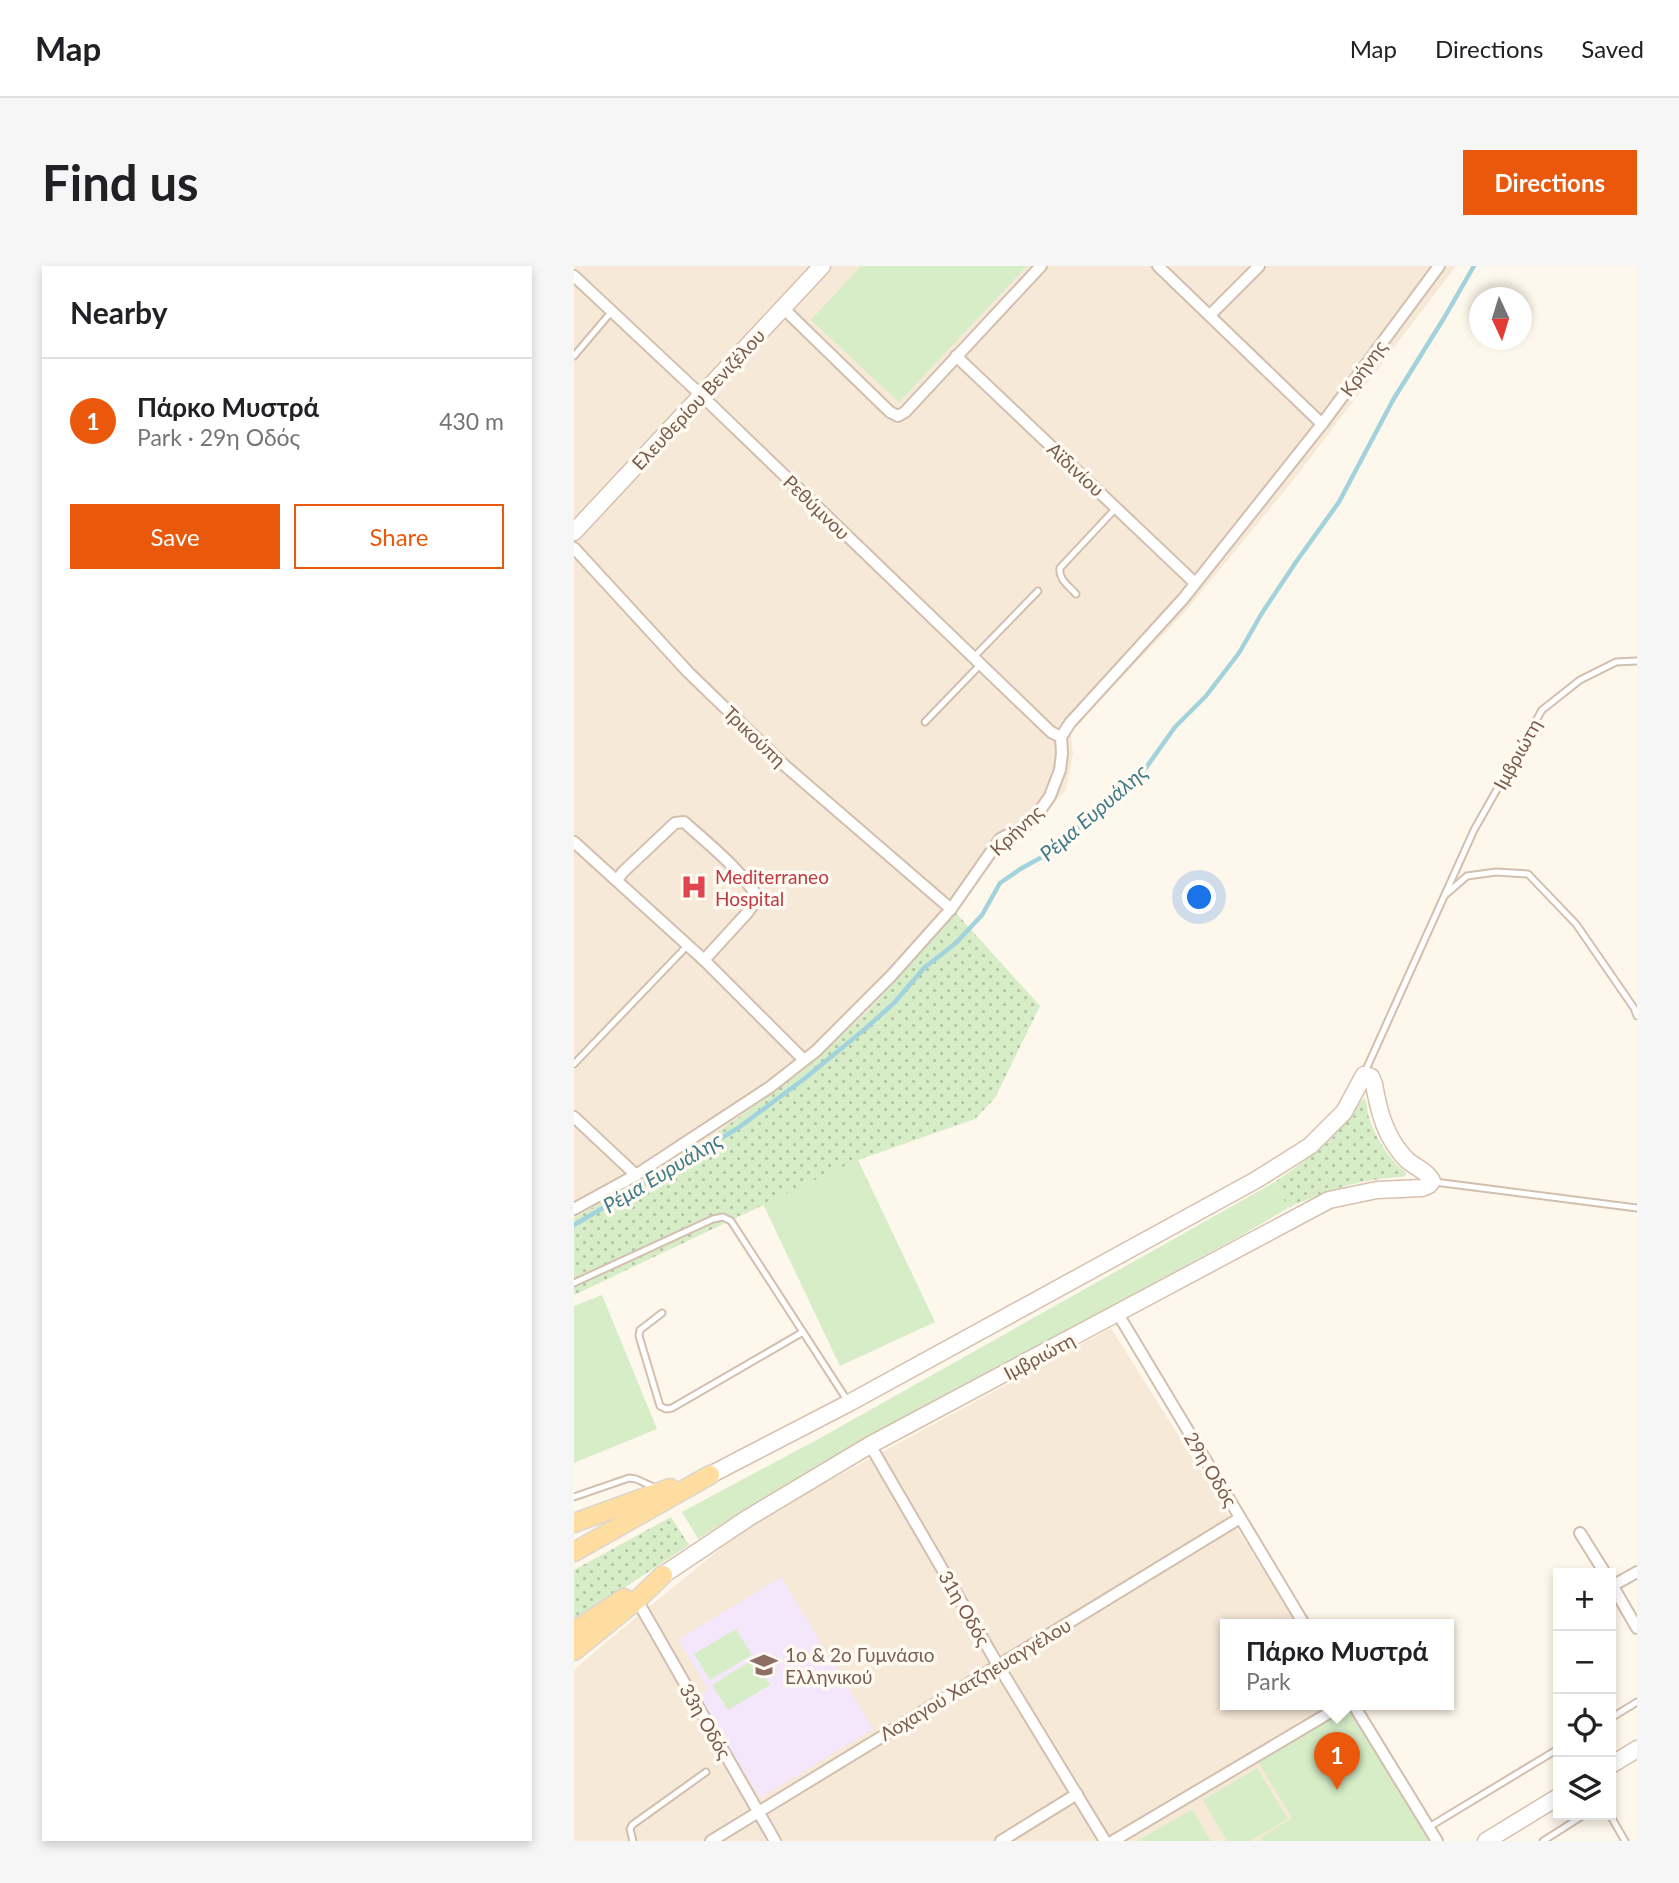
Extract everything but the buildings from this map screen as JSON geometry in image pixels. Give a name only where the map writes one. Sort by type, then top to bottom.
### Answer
[{"type":"main road","points":[[574,1523],[710,1475]]},
{"type":"main road","points":[[574,1552],[710,1475]]},
{"type":"main road","points":[[574,1651],[637,1600],[663,1575]]},
{"type":"main road","points":[[574,1631],[663,1575]]},
{"type":"street","name":"Ελευθερίου Βενιζέλου","points":[[574,531],[822,266]]},
{"type":"street","points":[[783,308],[898,416],[905,412],[1041,266]]},
{"type":"street","points":[[1158,266],[1322,424]]},
{"type":"street","points":[[1210,315],[1259,266]]},
{"type":"street","name":"Κρήνης","points":[[574,1209],[636,1175],[770,1087],[804,1060],[891,976],[951,909],[1000,839],[1025,826],[1039,812],[1050,796],[1060,770],[1061,737],[1070,723],[1161,625],[1195,583],[1322,424],[1439,266]]},
{"type":"street","name":"Ρεθύμνου","points":[[574,276],[1051,732],[1061,737]]},
{"type":"street","name":"Αϊδινίου","points":[[956,356],[1195,583]]},
{"type":"street","name":"Τρικούπη","points":[[574,548],[688,672],[783,764],[951,909]]},
{"type":"street","points":[[617,880],[675,823],[684,822],[699,835],[730,864],[755,893],[755,902],[747,913],[704,960]]},
{"type":"street","points":[[574,842],[704,960],[804,1060]]},
{"type":"street","points":[[710,1475],[849,1403],[1256,1180],[1310,1146],[1344,1112],[1364,1075],[1371,1077],[1374,1084],[1388,1135],[1401,1153],[1416,1168],[1430,1176],[1432,1181]]},
{"type":"street","points":[[574,1117],[636,1175]]},
{"type":"street","name":"Ιμβριώτη","points":[[663,1575],[748,1518],[870,1445],[1329,1200],[1377,1190],[1422,1188],[1432,1181]]},
{"type":"street","name":"29η Οδός","points":[[1118,1314],[1301,1619]]},
{"type":"street","name":"31η Οδός","points":[[870,1445],[998,1665],[1105,1841]]},
{"type":"street","name":"Λοχαγού Χατζηευαγγέλου","points":[[711,1841],[1240,1518]]},
{"type":"street","points":[[1580,1533],[1602,1568]]},
{"type":"street","points":[[1616,1582],[1637,1572]]},
{"type":"street","points":[[1616,1592],[1637,1628]]},
{"type":"street","name":"33η Οδός","points":[[637,1600],[775,1841]]},
{"type":"street","points":[[1113,1841],[1334,1710]]},
{"type":"street","points":[[1357,1710],[1437,1841]]},
{"type":"street","points":[[1616,1762],[1637,1749]]},
{"type":"street","points":[[1001,1841],[1077,1794]]},
{"type":"street","points":[[1486,1841],[1553,1800]]},
{"type":"lane","points":[[574,355],[612,312]]},
{"type":"lane","points":[[1076,594],[1061,578],[1059,570],[1116,508]]},
{"type":"lane","points":[[925,722],[1038,591]]},
{"type":"lane","name":"Ιμβριώτη","points":[[1364,1075],[1474,830],[1542,709],[1580,680],[1616,662],[1637,661]]},
{"type":"lane","points":[[1444,897],[1467,876],[1496,872],[1528,874],[1576,924],[1637,1016]]},
{"type":"lane","points":[[574,1064],[687,946]]},
{"type":"lane","points":[[1432,1181],[1637,1208]]},
{"type":"lane","points":[[574,1283],[713,1219],[723,1217],[731,1221],[849,1403]]},
{"type":"lane","points":[[662,1313],[640,1330],[639,1336],[660,1406],[666,1409],[803,1332]]},
{"type":"lane","points":[[574,1497],[629,1478],[660,1491]]},
{"type":"lane","points":[[1616,1715],[1637,1702]]},
{"type":"lane","points":[[1429,1827],[1553,1752]]},
{"type":"lane","points":[[633,1841],[630,1829],[632,1825],[706,1772]]},
{"type":"lane","points":[[1543,1841],[1576,1820]]},
{"type":"lane","points":[[1613,1820],[1625,1841]]},
{"type":"shaded area","points":[[574,266],[1456,266],[1291,483],[1183,614],[1070,731],[1073,754],[1066,789],[1045,814],[1014,841],[995,852],[956,913],[867,1012],[801,1072],[718,1132],[644,1179],[574,1218]]},
{"type":"shaded area","points":[[1111,1328],[1294,1619],[1220,1619],[1220,1710],[1351,1710],[1433,1841],[574,1841],[574,1670],[753,1522]]},
{"type":"shaded area","name":"1ο & 2ο Γυμνάσιο Ελληνικού","points":[[781,1577],[873,1729],[760,1798],[698,1696],[708,1689],[678,1640]]},
{"type":"green space","points":[[861,266],[1027,266],[899,402],[811,320]]},
{"type":"green space","points":[[956,913],[1040,1006],[995,1098],[975,1119],[858,1160],[574,1295],[574,1218],[644,1179],[718,1132],[801,1072],[867,1012]]},
{"type":"green space","points":[[1364,1098],[1378,1138],[1406,1175],[1344,1186],[1288,1208],[1275,1182],[1317,1152],[1334,1136]]},
{"type":"green space","points":[[858,1160],[935,1322],[840,1366],[763,1204]]},
{"type":"green space","points":[[1275,1182],[1288,1208],[833,1457],[698,1539],[682,1512],[822,1437]]},
{"type":"green space","points":[[602,1295],[657,1429],[574,1463],[574,1306]]},
{"type":"green space","points":[[671,1517],[689,1545],[574,1621],[574,1570]]},
{"type":"green space","points":[[736,1629],[752,1655],[710,1680],[694,1654]]},
{"type":"green space","points":[[754,1659],[770,1685],[728,1710],[712,1685]]},
{"type":"green space","points":[[1345,1710],[1349,1710],[1429,1841],[1262,1841],[1260,1838],[1292,1818],[1258,1762]]},
{"type":"green space","points":[[1257,1768],[1288,1819],[1250,1841],[1227,1841],[1203,1800]]},
{"type":"green space","points":[[1192,1809],[1211,1841],[1137,1841]]},
{"type":"waterway","name":"Ρέμα Ευρυάλης","points":[[574,1225],[738,1128],[804,1079],[865,1029],[895,1002],[924,968],[956,943],[982,915],[1000,883],[1053,851],[1143,772],[1175,727],[1206,696],[1239,653],[1262,613],[1339,502],[1393,400],[1474,266]]},
{"type":"place","name":"Mediterraneo Hospital","points":[[694,887]]},
{"type":"place","name":"1ο & 2ο Γυμνάσιο Ελληνικού","points":[[764,1665]]},
{"type":"place","name":"Πάρκο Μυστρά","points":[[1337,1790]]}]
